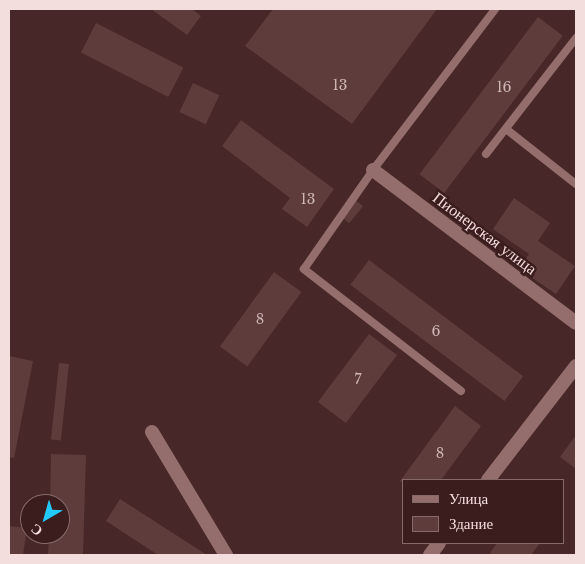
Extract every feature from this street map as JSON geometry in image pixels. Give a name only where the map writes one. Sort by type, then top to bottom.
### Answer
[{"type":"street","name":"Пионерская улица","points":[[373,170],[576,323]]},
{"type":"street","points":[[489,479],[576,366]]},
{"type":"street","points":[[152,432],[226,555]]},
{"type":"street","points":[[430,555],[438,544]]},
{"type":"lane","points":[[461,391],[304,269],[373,170],[495,9]]},
{"type":"lane","points":[[486,154],[576,38]]},
{"type":"lane","points":[[506,129],[576,184]]},
{"type":"building","points":[[151,9],[192,9],[201,16],[187,35]]},
{"type":"building","points":[[273,9],[437,9],[352,124],[245,46]]},
{"type":"building","points":[[538,17],[563,36],[444,193],[419,174]]},
{"type":"building","points":[[96,23],[183,67],[168,97],[81,52]]},
{"type":"building","points":[[193,83],[219,95],[206,124],[179,112]]},
{"type":"building","points":[[241,120],[334,189],[307,227],[282,209],[290,198],[222,146]]},
{"type":"building","points":[[353,198],[363,206],[349,223],[339,215]]},
{"type":"building","points":[[514,198],[550,223],[538,241],[575,266],[556,294],[519,269],[529,254],[493,229]]},
{"type":"building","points":[[369,260],[523,376],[504,401],[350,285]]},
{"type":"building","points":[[274,272],[302,292],[247,366],[220,346]]},
{"type":"building","points":[[369,334],[397,355],[346,423],[318,402]]},
{"type":"building","points":[[9,356],[33,361],[14,458],[9,457]]},
{"type":"building","points":[[59,363],[69,364],[61,441],[51,440]]},
{"type":"building","points":[[455,406],[481,426],[442,479],[402,479],[402,482],[400,481]]},
{"type":"building","points":[[576,435],[576,469],[560,457]]},
{"type":"building","points":[[51,454],[86,455],[83,555],[48,555],[49,544],[70,544],[70,494],[50,494]]},
{"type":"building","points":[[120,499],[207,555],[158,555],[106,521]]},
{"type":"building","points":[[9,526],[20,527],[20,544],[25,544],[23,555],[9,555]]},
{"type":"building","points":[[496,544],[539,544],[531,555],[493,555],[490,553]]}]
